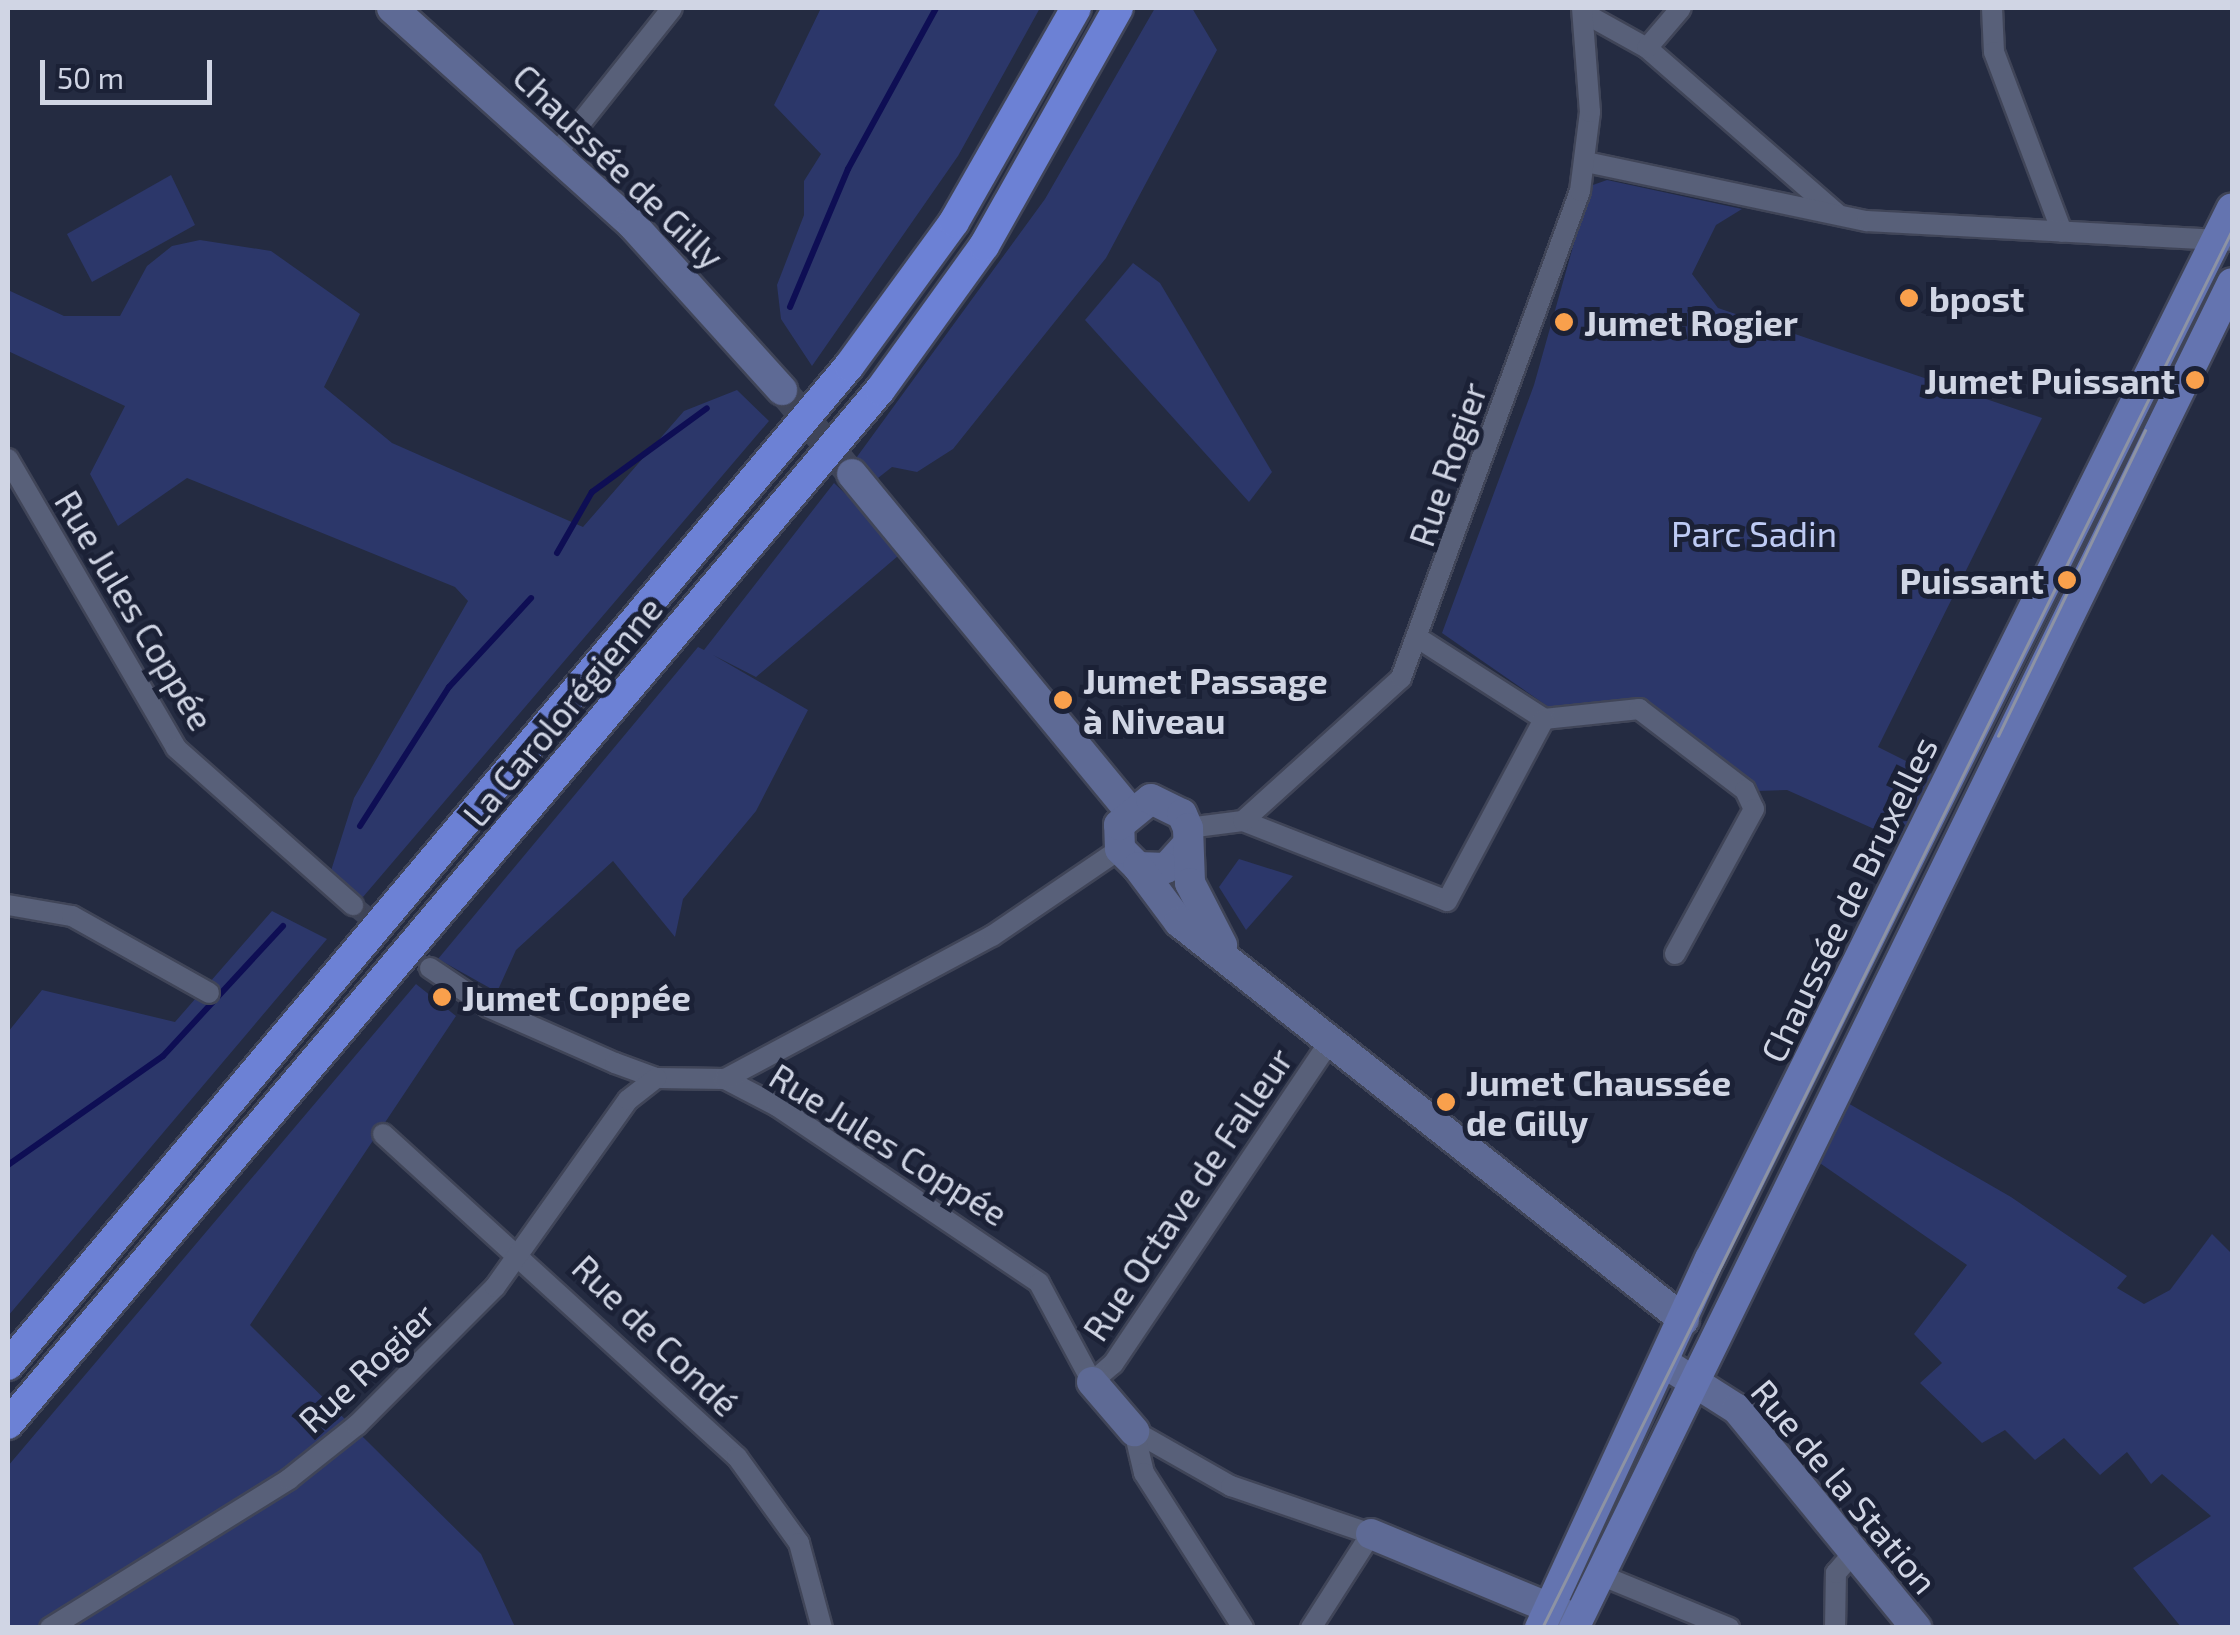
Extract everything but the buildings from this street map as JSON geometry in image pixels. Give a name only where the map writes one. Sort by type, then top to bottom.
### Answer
[{"type":"highway","name":"La Carolorégienne","points":[[8,1365],[849,366],[954,222],[1076,8]]},
{"type":"highway","name":"La Carolorégienne","points":[[8,1424],[880,390],[984,246],[1118,8]]},
{"type":"main road","name":"Chaussée de Bruxelles","points":[[1560,1620],[1598,1574],[1678,1371],[1684,1320],[1769,1142],[2226,240],[2232,208]]},
{"type":"main road","name":"Chaussée de Bruxelles","points":[[1560,1620],[1678,1371],[1709,1340],[1834,1095],[2232,283]]},
{"type":"street","name":"Chaussée de Gilly","points":[[392,8],[556,154],[681,273],[782,390]]},
{"type":"street","points":[[556,154],[672,8]]},
{"type":"street","points":[[1647,48],[1681,8]]},
{"type":"street","points":[[1992,8],[1994,52],[2062,232]]},
{"type":"street","points":[[1583,10],[1647,48],[1838,216]]},
{"type":"street","name":"Rue Rogier","points":[[1243,821],[1366,716],[1401,678],[1418,638],[1586,162],[1583,10]]},
{"type":"street","points":[[1586,162],[1838,216],[2226,240]]},
{"type":"street","name":"Rue Jules Coppée","points":[[8,459],[176,748],[352,904]]},
{"type":"street","points":[[852,474],[1128,809],[1130,858],[1180,922],[1709,1340]]},
{"type":"street","points":[[1418,638],[1544,719],[1640,709],[1752,801],[1674,954]]},
{"type":"street","points":[[725,1078],[1130,858],[1166,868],[1188,836],[1243,821],[1447,900],[1544,719]]},
{"type":"street","points":[[1128,809],[1164,800],[1188,836],[1198,905],[1240,966]]},
{"type":"street","points":[[8,905],[72,916],[210,993]]},
{"type":"street","name":"Rue Jules Coppée","points":[[430,968],[488,1007],[656,1078],[725,1078],[1039,1284],[1092,1382]]},
{"type":"street","name":"Rue Octave de Falleur","points":[[1092,1382],[1114,1364],[1331,1040]]},
{"type":"street","name":"Rue Rogier","points":[[50,1628],[289,1479],[358,1425],[522,1251],[628,1100],[656,1078]]},
{"type":"street","name":"Rue de Condé","points":[[383,1134],[522,1251],[737,1456],[799,1542],[822,1628]]},
{"type":"street","name":"Rue de la Station","points":[[1678,1371],[1737,1409],[1916,1628]]},
{"type":"street","points":[[1092,1382],[1134,1430],[1231,1486],[1371,1534],[1560,1620]]},
{"type":"street","points":[[1134,1430],[1144,1474],[1244,1628]]},
{"type":"street","points":[[1312,1628],[1371,1534]]},
{"type":"street","points":[[1835,1628],[1836,1573],[1854,1552]]},
{"type":"street","points":[[1598,1574],[1729,1628]]},
{"type":"green space","points":[[821,8],[1040,8],[958,156],[812,366],[781,319],[777,285],[804,215],[804,181],[821,154],[774,105]]},
{"type":"green space","points":[[1155,8],[1192,8],[1217,50],[1106,258],[953,449],[917,472],[892,467],[864,489],[851,465],[1045,199]]},
{"type":"green space","points":[[171,175],[195,225],[92,282],[67,234]]},
{"type":"green space","name":"Parc Sadin","points":[[1607,180],[1742,209],[1716,225],[1692,274],[1718,308],[2042,418],[1878,747],[1936,776],[1901,841],[1787,790],[1756,791],[1638,697],[1550,708],[1442,633],[1534,385],[1590,186]]},
{"type":"green space","points":[[200,240],[271,251],[360,314],[324,387],[392,443],[583,527],[684,411],[737,390],[769,421],[363,897],[329,877],[354,798],[468,601],[455,587],[187,478],[118,526],[90,474],[125,406],[8,351],[8,290],[64,316],[120,316],[147,266],[172,246]]},
{"type":"green space","points":[[1133,263],[1160,283],[1272,472],[1249,502],[1085,320]]},
{"type":"green space","points":[[834,483],[905,550],[756,677],[713,655],[808,710],[756,811],[683,899],[675,937],[613,861],[516,950],[497,992],[438,959],[698,647],[704,650]]},
{"type":"green space","points":[[1239,859],[1293,876],[1246,930],[1219,887]]},
{"type":"green space","points":[[272,911],[327,939],[8,1316],[8,1032],[42,990],[175,1022]]},
{"type":"green space","points":[[416,984],[456,1016],[250,1325],[481,1554],[515,1627],[8,1628],[8,1466]]},
{"type":"green space","points":[[1846,1102],[2011,1197],[2127,1276],[2117,1288],[2144,1304],[2170,1290],[2212,1234],[2232,1254],[2232,1627],[2181,1627],[2133,1568],[2211,1516],[2162,1474],[2151,1484],[2127,1452],[2100,1475],[2064,1438],[2035,1460],[2005,1430],[1982,1443],[1920,1383],[1942,1363],[1914,1334],[1967,1265],[1814,1159]]},
{"type":"waterway","points":[[790,307],[848,169],[936,8]]},
{"type":"waterway","points":[[557,553],[592,492],[707,408]]},
{"type":"waterway","points":[[360,826],[449,687],[531,598]]},
{"type":"waterway","points":[[8,1165],[163,1056],[283,926]]},
{"type":"tunnel","points":[[782,390],[847,469]]},
{"type":"tunnel","points":[[353,905],[430,968]]},
{"type":"tram line","points":[[1542,1628],[2232,230]]},
{"type":"tram line","points":[[1998,736],[2145,430]]},
{"type":"place","name":"bpost","points":[[1909,298]]},
{"type":"place","name":"Jumet Rogier","points":[[1564,322]]},
{"type":"place","name":"Jumet Puissant","points":[[2195,380]]},
{"type":"place","name":"Puissant","points":[[2067,580]]},
{"type":"place","name":"Jumet Passage à Niveau","points":[[1063,700]]},
{"type":"place","name":"Jumet Coppée","points":[[442,997]]},
{"type":"place","name":"Jumet Chaussée de Gilly","points":[[1446,1102]]}]
